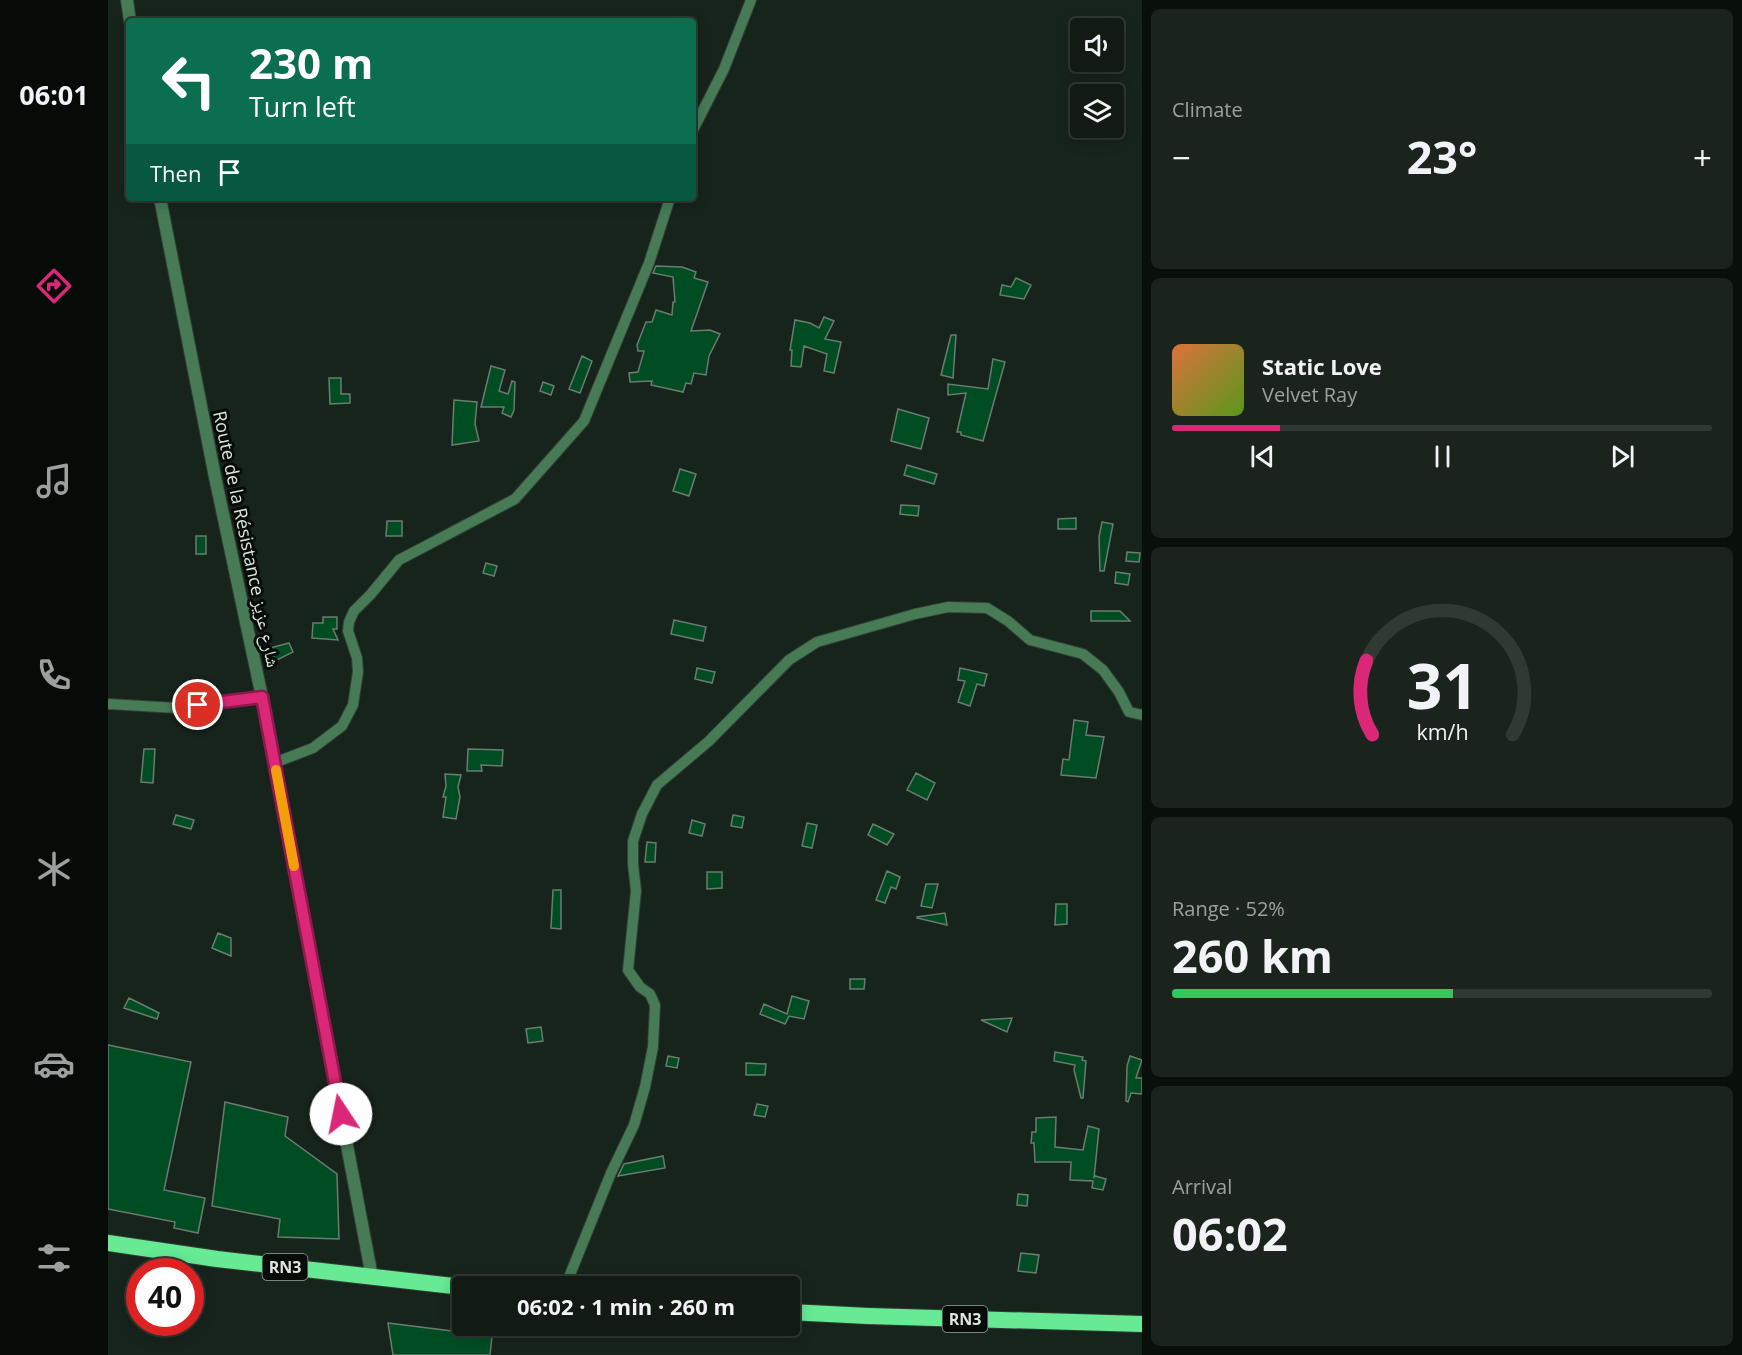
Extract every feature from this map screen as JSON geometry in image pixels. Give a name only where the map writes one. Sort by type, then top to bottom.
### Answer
[{"type":"highway","name":"RN3","points":[[108,1243],[217,1259],[452,1286]]},
{"type":"highway","name":"RN3","points":[[800,1313],[868,1317],[1142,1324]]},
{"type":"street","points":[[127,0],[130,18]]},
{"type":"street","points":[[696,124],[724,69],[750,0]]},
{"type":"street","name":"Route de la Résistance شارع عزيز","points":[[161,201],[262,697],[372,1278]]},
{"type":"street","points":[[274,763],[313,748],[342,726],[353,705],[358,672],[357,658],[348,631],[349,622],[354,611],[399,560],[515,499],[584,421],[649,263],[669,201]]},
{"type":"street","points":[[569,1276],[611,1173],[634,1125],[653,1047],[655,1005],[650,994],[640,987],[628,970],[636,891],[633,841],[642,814],[657,785],[709,741],[789,660],[817,642],[948,607],[987,608],[1008,621],[1030,640],[1083,654],[1102,670],[1119,692],[1129,712],[1142,715]]},
{"type":"street","points":[[108,704],[177,708],[262,697]]},
{"type":"building","points":[[656,266],[682,267],[696,272],[694,278],[708,282],[691,331],[710,330],[720,334],[709,356],[706,375],[694,373],[691,384],[686,383],[683,392],[651,385],[652,381],[630,382],[629,373],[638,372],[644,351],[638,351],[637,345],[646,322],[652,322],[656,310],[672,315],[673,302],[675,302],[673,277],[653,273]]},
{"type":"building","points":[[1016,278],[1031,285],[1024,299],[1000,295],[1002,285],[1011,287]]},
{"type":"building","points":[[824,317],[834,321],[825,339],[841,342],[834,373],[824,371],[827,354],[804,346],[801,367],[791,366],[792,350],[790,350],[795,320],[810,323],[819,328]]},
{"type":"building","points":[[951,335],[956,335],[953,378],[941,375]]},
{"type":"building","points":[[582,356],[592,361],[580,393],[569,389]]},
{"type":"building","points":[[993,359],[1005,362],[983,441],[957,432],[966,393],[948,395],[948,384],[988,389]]},
{"type":"building","points":[[491,366],[505,370],[499,391],[508,394],[512,381],[515,382],[514,410],[511,417],[502,413],[504,407],[481,407]]},
{"type":"building","points":[[329,378],[341,378],[341,394],[350,394],[350,403],[330,404]]},
{"type":"building","points":[[543,382],[554,386],[551,395],[540,391]]},
{"type":"building","points":[[454,400],[477,402],[475,424],[479,441],[452,445]]},
{"type":"building","points":[[898,409],[929,418],[921,449],[891,441]]},
{"type":"building","points":[[907,465],[937,474],[934,484],[904,475]]},
{"type":"building","points":[[680,469],[696,474],[689,496],[673,491]]},
{"type":"building","points":[[901,505],[919,506],[918,516],[900,514]]},
{"type":"building","points":[[1076,518],[1076,529],[1058,529],[1058,519]]},
{"type":"building","points":[[387,521],[402,521],[402,536],[386,536]]},
{"type":"building","points":[[1102,522],[1113,524],[1104,571],[1100,571],[1099,537]]},
{"type":"building","points":[[196,536],[206,536],[206,554],[196,554]]},
{"type":"building","points":[[1127,552],[1140,553],[1139,562],[1126,561]]},
{"type":"building","points":[[486,563],[497,566],[494,576],[483,573]]},
{"type":"building","points":[[1116,572],[1130,574],[1128,585],[1115,583]]},
{"type":"building","points":[[1091,611],[1120,611],[1130,621],[1091,621]]},
{"type":"building","points":[[323,617],[337,617],[337,629],[333,629],[338,640],[312,638],[313,623],[323,623]]},
{"type":"building","points":[[674,620],[706,627],[703,641],[671,634]]},
{"type":"building","points":[[289,643],[293,652],[275,661],[271,656],[270,648]]},
{"type":"building","points":[[697,668],[715,672],[712,683],[695,679]]},
{"type":"building","points":[[960,668],[987,674],[984,686],[977,684],[970,706],[958,702],[965,681],[958,680]]},
{"type":"building","points":[[1074,720],[1088,722],[1086,735],[1104,737],[1096,778],[1061,775],[1063,759],[1069,760]]},
{"type":"building","points":[[144,749],[155,749],[153,783],[141,782]]},
{"type":"building","points":[[468,749],[503,750],[502,766],[481,765],[482,771],[467,771]]},
{"type":"building","points":[[916,773],[935,783],[927,800],[907,790]]},
{"type":"building","points":[[445,774],[461,775],[456,819],[443,817],[446,797],[443,797],[446,786]]},
{"type":"building","points":[[176,815],[194,820],[191,829],[173,824]]},
{"type":"building","points":[[733,815],[744,817],[742,828],[731,826]]},
{"type":"building","points":[[692,820],[705,824],[702,836],[689,833]]},
{"type":"building","points":[[807,823],[817,825],[812,848],[802,846]]},
{"type":"building","points":[[873,824],[894,834],[887,845],[868,835]]},
{"type":"building","points":[[647,842],[656,843],[655,862],[645,862]]},
{"type":"building","points":[[887,871],[900,877],[896,889],[891,887],[885,903],[876,900]]},
{"type":"building","points":[[707,872],[722,872],[722,888],[707,889]]},
{"type":"building","points":[[926,884],[938,884],[932,908],[921,906]]},
{"type":"building","points":[[553,890],[561,890],[561,929],[551,928]]},
{"type":"building","points":[[1056,904],[1067,904],[1067,924],[1055,925]]},
{"type":"building","points":[[945,913],[947,925],[917,918],[917,917]]},
{"type":"building","points":[[218,933],[231,938],[231,956],[212,948]]},
{"type":"building","points":[[850,979],[865,979],[864,989],[850,989]]},
{"type":"building","points":[[792,996],[809,1001],[804,1019],[789,1016],[785,1024],[760,1014],[764,1004],[787,1014]]},
{"type":"building","points":[[129,998],[159,1013],[157,1019],[124,1008]]},
{"type":"building","points":[[1012,1018],[1007,1032],[981,1020]]},
{"type":"building","points":[[541,1027],[543,1041],[528,1043],[526,1029]]},
{"type":"building","points":[[108,1045],[191,1062],[164,1190],[205,1198],[198,1233],[174,1228],[175,1222],[108,1209]]},
{"type":"building","points":[[1055,1052],[1083,1057],[1082,1060],[1086,1061],[1083,1098],[1081,1098],[1074,1070],[1075,1065],[1054,1061]]},
{"type":"building","points":[[668,1056],[679,1058],[677,1068],[666,1066]]},
{"type":"building","points":[[1130,1056],[1142,1060],[1136,1078],[1142,1078],[1142,1094],[1131,1093],[1128,1102],[1126,1101],[1127,1066]]},
{"type":"building","points":[[746,1063],[766,1064],[765,1075],[746,1075]]},
{"type":"building","points":[[225,1102],[288,1117],[285,1136],[337,1174],[339,1239],[278,1237],[280,1219],[212,1206]]},
{"type":"building","points":[[757,1104],[768,1106],[765,1117],[754,1115]]},
{"type":"building","points":[[1056,1117],[1055,1147],[1083,1150],[1088,1126],[1099,1129],[1094,1178],[1095,1176],[1106,1179],[1103,1190],[1092,1188],[1093,1181],[1070,1180],[1071,1162],[1035,1162],[1034,1143],[1031,1143],[1032,1132],[1036,1132],[1036,1118]]},
{"type":"building","points":[[663,1156],[665,1168],[618,1176],[624,1164]]},
{"type":"building","points":[[1018,1194],[1028,1195],[1027,1206],[1017,1205]]},
{"type":"building","points":[[1021,1253],[1039,1255],[1036,1273],[1018,1271]]},
{"type":"building","points":[[388,1323],[452,1331],[452,1336],[492,1336],[490,1355],[393,1355]]},
{"type":"slow traffic","points":[[276,770],[294,866]]},
{"type":"route","points":[[198,705],[262,697],[341,1114]]}]
